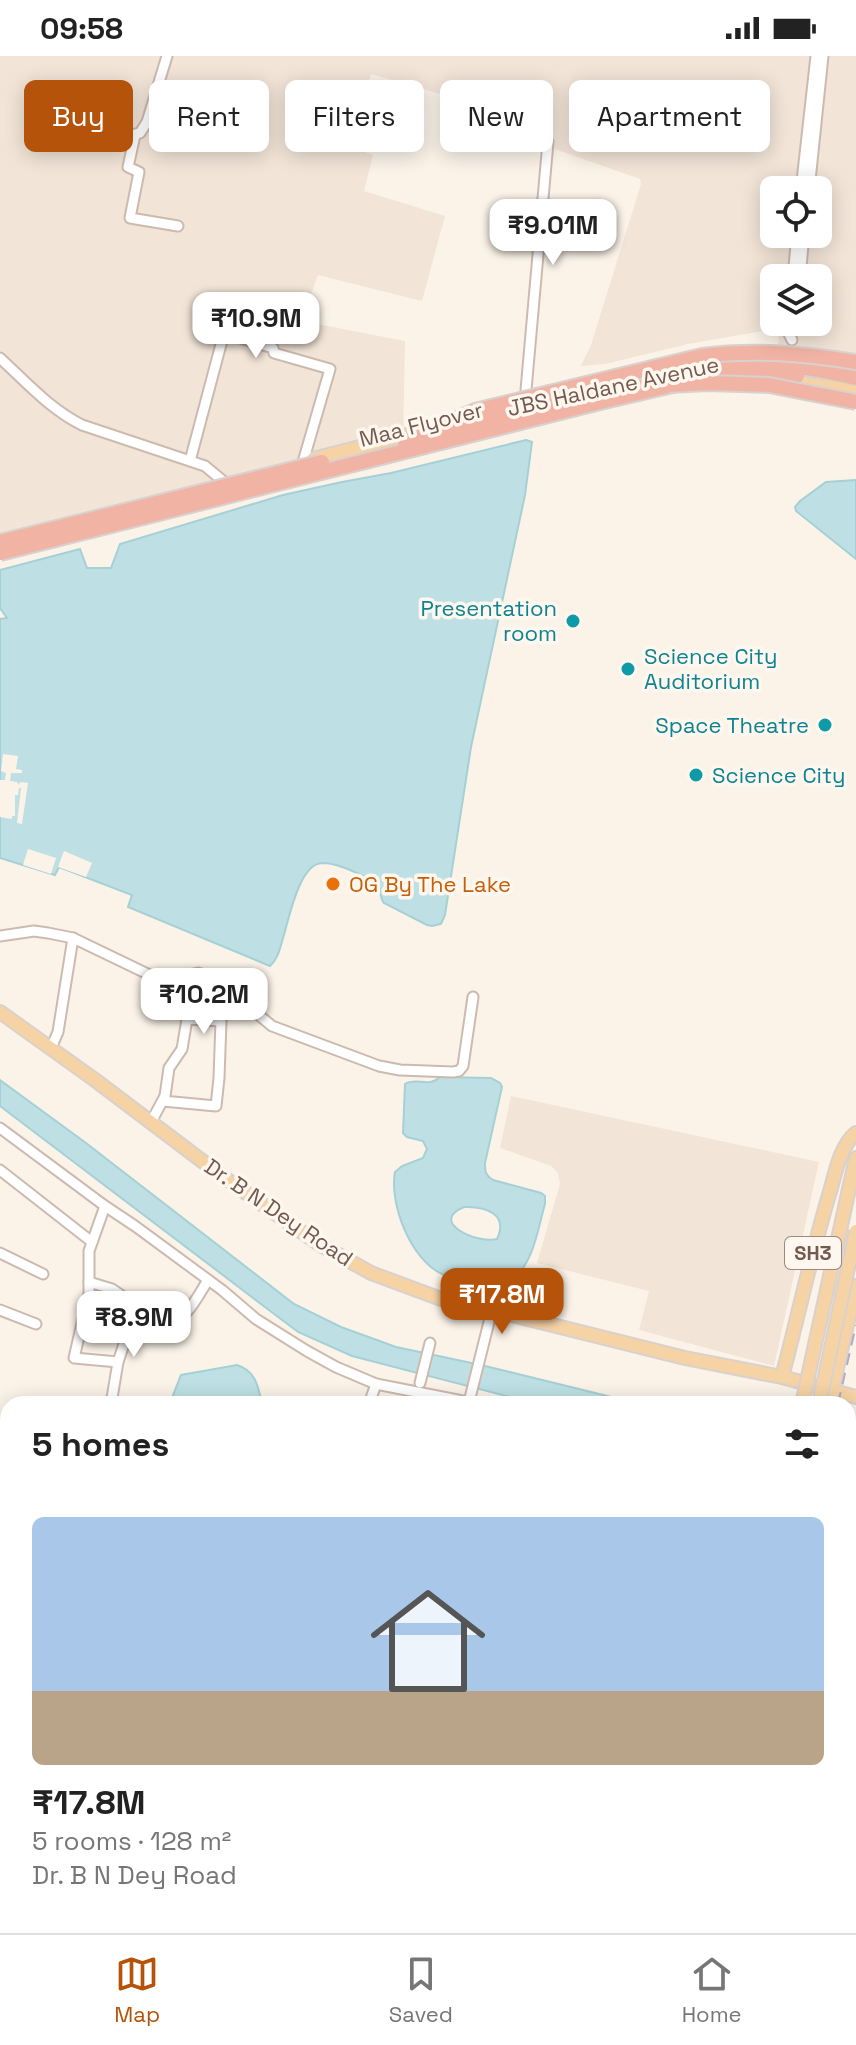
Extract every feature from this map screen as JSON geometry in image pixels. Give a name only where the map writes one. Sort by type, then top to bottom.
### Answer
[{"type":"highway","points":[[405,442],[475,411],[702,356],[778,353],[856,362]]},
{"type":"highway","name":"Maa Flyover","points":[[0,541],[707,368],[750,363],[775,364],[856,375]]},
{"type":"highway","name":"Maa Flyover","points":[[0,555],[348,464],[669,385],[766,373],[803,376],[856,389]]},
{"type":"highway","points":[[669,385],[769,385],[856,402]]},
{"type":"main road","name":"JBS Haldane Avenue","points":[[0,541],[546,398],[671,370],[733,360],[762,360],[793,361],[856,375]]},
{"type":"main road","name":"JBS Haldane Avenue","points":[[0,555],[654,393],[720,383],[771,380],[856,389]]},
{"type":"main road","name":"Dr. B N Dey Road","points":[[0,1012],[286,1221],[362,1269],[441,1299],[853,1396]]},
{"type":"main road","name":"SH3","points":[[782,1377],[841,1155],[856,1133]]},
{"type":"main road","points":[[804,1396],[856,1158]]},
{"type":"main road","points":[[821,1396],[856,1231]]},
{"type":"main road","name":"SH3","points":[[832,1390],[856,1286]]},
{"type":"street","points":[[167,56],[147,122],[135,135],[128,167],[139,172],[130,218],[178,226]]},
{"type":"street","points":[[803,176],[816,56]]},
{"type":"street","points":[[810,176],[823,56]]},
{"type":"street","points":[[526,390],[547,152]]},
{"type":"street","points":[[190,461],[224,333],[273,348],[274,353],[330,369],[303,462]]},
{"type":"street","points":[[0,358],[48,404],[82,425],[205,466],[223,481],[227,498]]},
{"type":"street","points":[[0,936],[34,931],[73,938],[154,977],[167,980],[191,973],[207,975],[272,1026],[391,1069],[459,1071],[463,1066],[473,997]]},
{"type":"street","points":[[51,1048],[58,1032],[73,938]]},
{"type":"street","points":[[151,1122],[165,1096],[169,1068],[182,1049],[187,1019],[221,1021],[216,1106],[163,1101]]},
{"type":"street","points":[[0,1128],[208,1280],[256,1319],[336,1367],[373,1396]]},
{"type":"street","points":[[0,1170],[92,1242]]},
{"type":"street","points":[[105,1206],[89,1251],[89,1293],[74,1358],[118,1362]]},
{"type":"street","points":[[0,1253],[43,1274]]},
{"type":"street","points":[[132,1320],[169,1324],[177,1320],[189,1312],[208,1280]]},
{"type":"street","points":[[89,1282],[112,1289],[131,1302],[132,1320],[118,1362],[112,1396]]},
{"type":"street","points":[[0,1310],[36,1324]]},
{"type":"street","points":[[474,1396],[492,1310]]},
{"type":"street","points":[[420,1383],[430,1343]]},
{"type":"shaded area","points":[[0,56],[856,56],[856,361],[778,353],[779,336],[832,336],[832,264],[760,264],[760,331],[688,344],[605,364],[581,366],[591,345],[641,184],[640,179],[553,148],[553,80],[440,80],[440,94],[424,89],[424,80],[392,80],[371,74],[369,80],[285,80],[285,152],[365,152],[373,155],[364,191],[445,216],[422,301],[318,275],[301,321],[405,341],[403,441],[0,542]]},
{"type":"shaded area","points":[[511,1096],[819,1162],[774,1366],[639,1330],[649,1291],[537,1263],[560,1184],[558,1173],[551,1166],[500,1148]]},
{"type":"water","points":[[526,440],[532,442],[525,495],[471,747],[445,915],[441,924],[427,925],[384,903],[376,882],[343,867],[322,863],[307,872],[301,882],[278,953],[270,966],[128,907],[132,895],[59,867],[55,875],[0,858],[0,619],[7,618],[0,608],[0,570],[80,549],[87,568],[111,568],[120,544],[283,495]]},
{"type":"water","points":[[856,480],[856,559],[795,507],[826,482]]},
{"type":"water","points":[[440,1077],[491,1078],[500,1083],[502,1087],[485,1163],[486,1173],[493,1180],[545,1196],[531,1253],[521,1271],[502,1285],[455,1278],[431,1267],[412,1244],[399,1215],[395,1199],[395,1172],[423,1158],[427,1149],[423,1141],[403,1133],[405,1084]],"holes":[[[464,1207],[487,1210],[497,1218],[500,1223],[497,1239],[468,1235],[453,1225],[451,1219],[454,1213]]]},
{"type":"water","points":[[0,1080],[294,1304],[341,1327],[396,1347],[607,1396],[506,1396],[352,1356],[298,1332],[0,1106]]},
{"type":"water","points":[[237,1365],[252,1375],[260,1396],[173,1396],[181,1375]]},
{"type":"pier","points":[[3,754],[18,756],[16,769],[22,770],[22,773],[11,773],[10,781],[19,785],[20,782],[28,783],[22,824],[17,823],[21,788],[15,795],[15,816],[12,819],[0,817],[0,780],[5,780],[6,773],[1,771]]},
{"type":"pier","points":[[28,849],[56,858],[51,874],[23,865]]},
{"type":"pier","points":[[64,851],[92,863],[86,877],[58,867]]},
{"type":"railway","points":[[840,1396],[856,1325]]},
{"type":"place","name":"Presentation room","points":[[573,621]]},
{"type":"place","name":"Science City Auditorium","points":[[628,669]]},
{"type":"place","name":"Space Theatre","points":[[825,725]]},
{"type":"place","name":"Science City","points":[[696,775]]},
{"type":"place","name":"OG By The Lake","points":[[333,884]]}]
